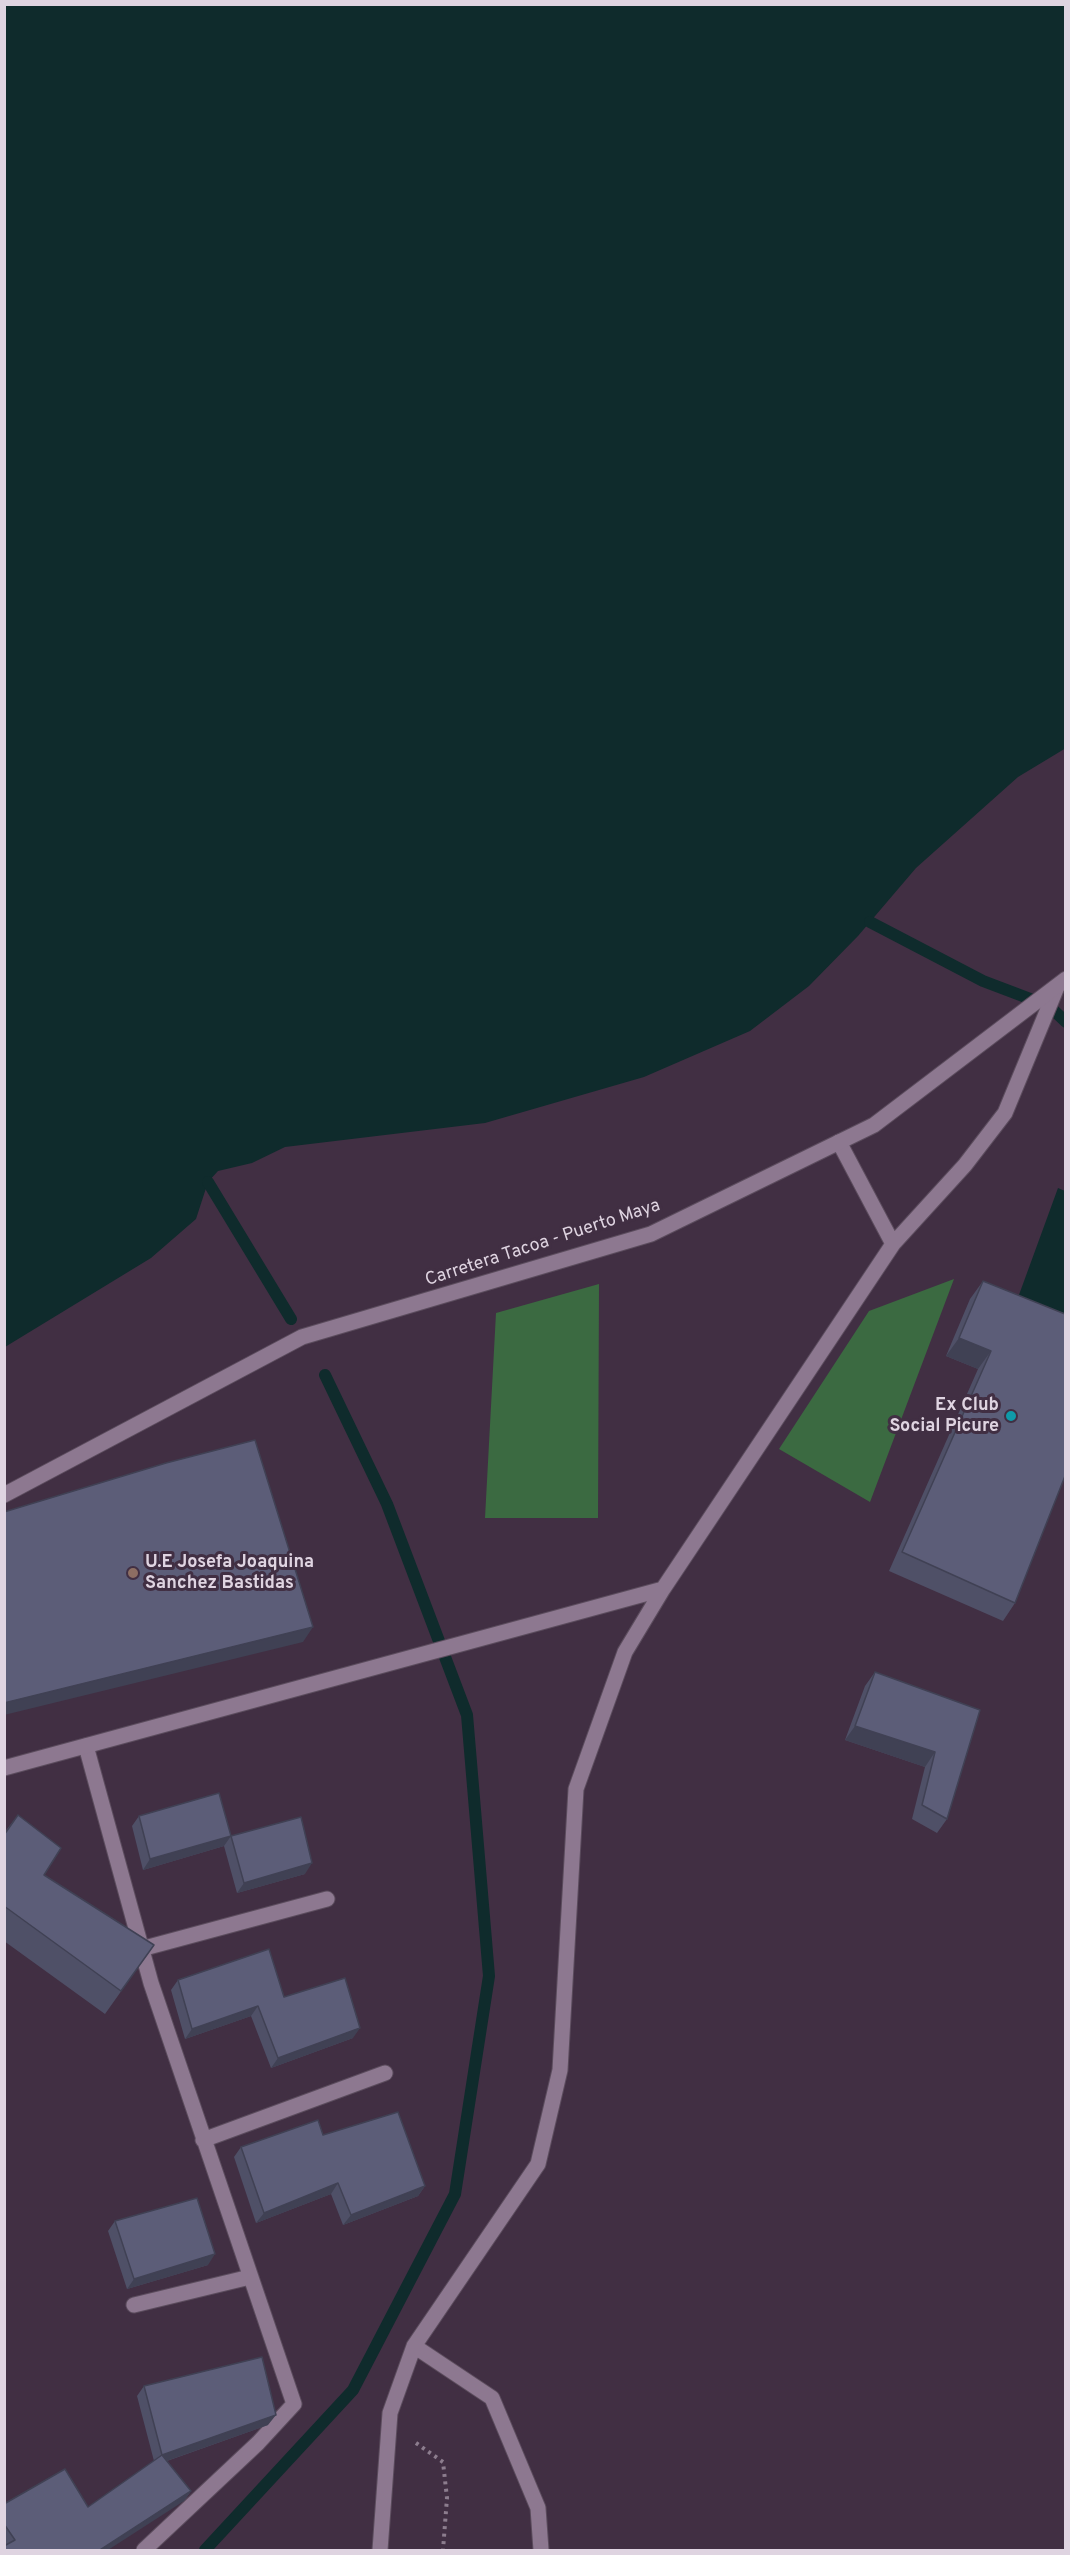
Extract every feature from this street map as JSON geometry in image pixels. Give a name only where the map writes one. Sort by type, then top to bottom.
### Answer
[{"type":"street","name":"Carretera Tacoa - Puerto Maya","points":[[4,1495],[302,1337],[651,1234],[874,1125],[1061,983]]},
{"type":"street","points":[[380,2550],[390,2414],[414,2346],[538,2164],[560,2070],[576,1789],[625,1652],[663,1589],[893,1244],[965,1165],[1005,1113],[1061,983]]},
{"type":"street","points":[[839,1142],[893,1244]]},
{"type":"street","points":[[4,1768],[663,1589]]},
{"type":"street","points":[[86,1746],[141,1949],[203,2140],[294,2404],[258,2443],[144,2550]]},
{"type":"street","points":[[141,1949],[327,1899]]},
{"type":"street","points":[[203,2140],[385,2073]]},
{"type":"street","points":[[134,2305],[250,2277]]},
{"type":"street","points":[[414,2346],[492,2398],[538,2508],[541,2550]]},
{"type":"path","points":[[389,2430],[414,2441],[442,2462],[447,2498],[443,2550]]},
{"type":"green space","points":[[954,1279],[870,1502],[779,1449],[869,1311]]},
{"type":"green space","points":[[599,1284],[598,1518],[485,1518],[496,1313]]},
{"type":"shaded area","points":[[5,4],[1065,5],[1066,748],[1018,777],[916,868],[858,936],[809,986],[750,1031],[644,1077],[485,1123],[285,1147],[252,1163],[218,1171],[208,1182],[196,1219],[151,1258],[5,1347]]},
{"type":"shaded area","points":[[1058,1188],[1065,1191],[1065,1337],[1012,1314]]},
{"type":"building","name":"Ex Club Social Picure","points":[[983,1281],[1065,1314],[1065,1476],[1015,1603],[902,1552],[991,1351],[959,1338]]},
{"type":"building","points":[[255,1440],[313,1627],[4,1703],[4,1512],[166,1463]]},
{"type":"building","points":[[875,1672],[980,1710],[947,1819],[922,1805],[935,1752],[855,1726]]},
{"type":"building","points":[[219,1793],[231,1836],[150,1859],[139,1816]]},
{"type":"building","points":[[18,1815],[61,1848],[44,1875],[154,1945],[121,1991],[4,1906],[4,1835]]},
{"type":"building","points":[[301,1817],[312,1863],[244,1883],[231,1836]]},
{"type":"building","points":[[269,1949],[284,1997],[345,1978],[360,2028],[278,2058],[258,2006],[192,2029],[178,1980]]},
{"type":"building","points":[[398,2112],[425,2186],[351,2215],[338,2183],[264,2213],[241,2147],[318,2120],[323,2135]]},
{"type":"building","points":[[197,2198],[215,2254],[134,2279],[115,2221]]},
{"type":"building","points":[[262,2357],[276,2415],[162,2455],[144,2386]]},
{"type":"building","points":[[162,2455],[191,2491],[100,2550],[4,2550],[4,2546],[15,2540],[4,2524],[4,2504],[65,2469],[88,2507]]},
{"type":"waterway","points":[[870,922],[983,981],[1049,1006],[1066,1022]]},
{"type":"waterway","points":[[208,1182],[291,1319]]},
{"type":"waterway","points":[[205,2550],[353,2390],[455,2194],[489,1976],[467,1715],[387,1504],[325,1375]]},
{"type":"place","name":"Ex Club Social Picure","points":[[1011,1416]]},
{"type":"place","name":"U.E Josefa Joaquina Sanchez Bastidas","points":[[133,1573]]}]
